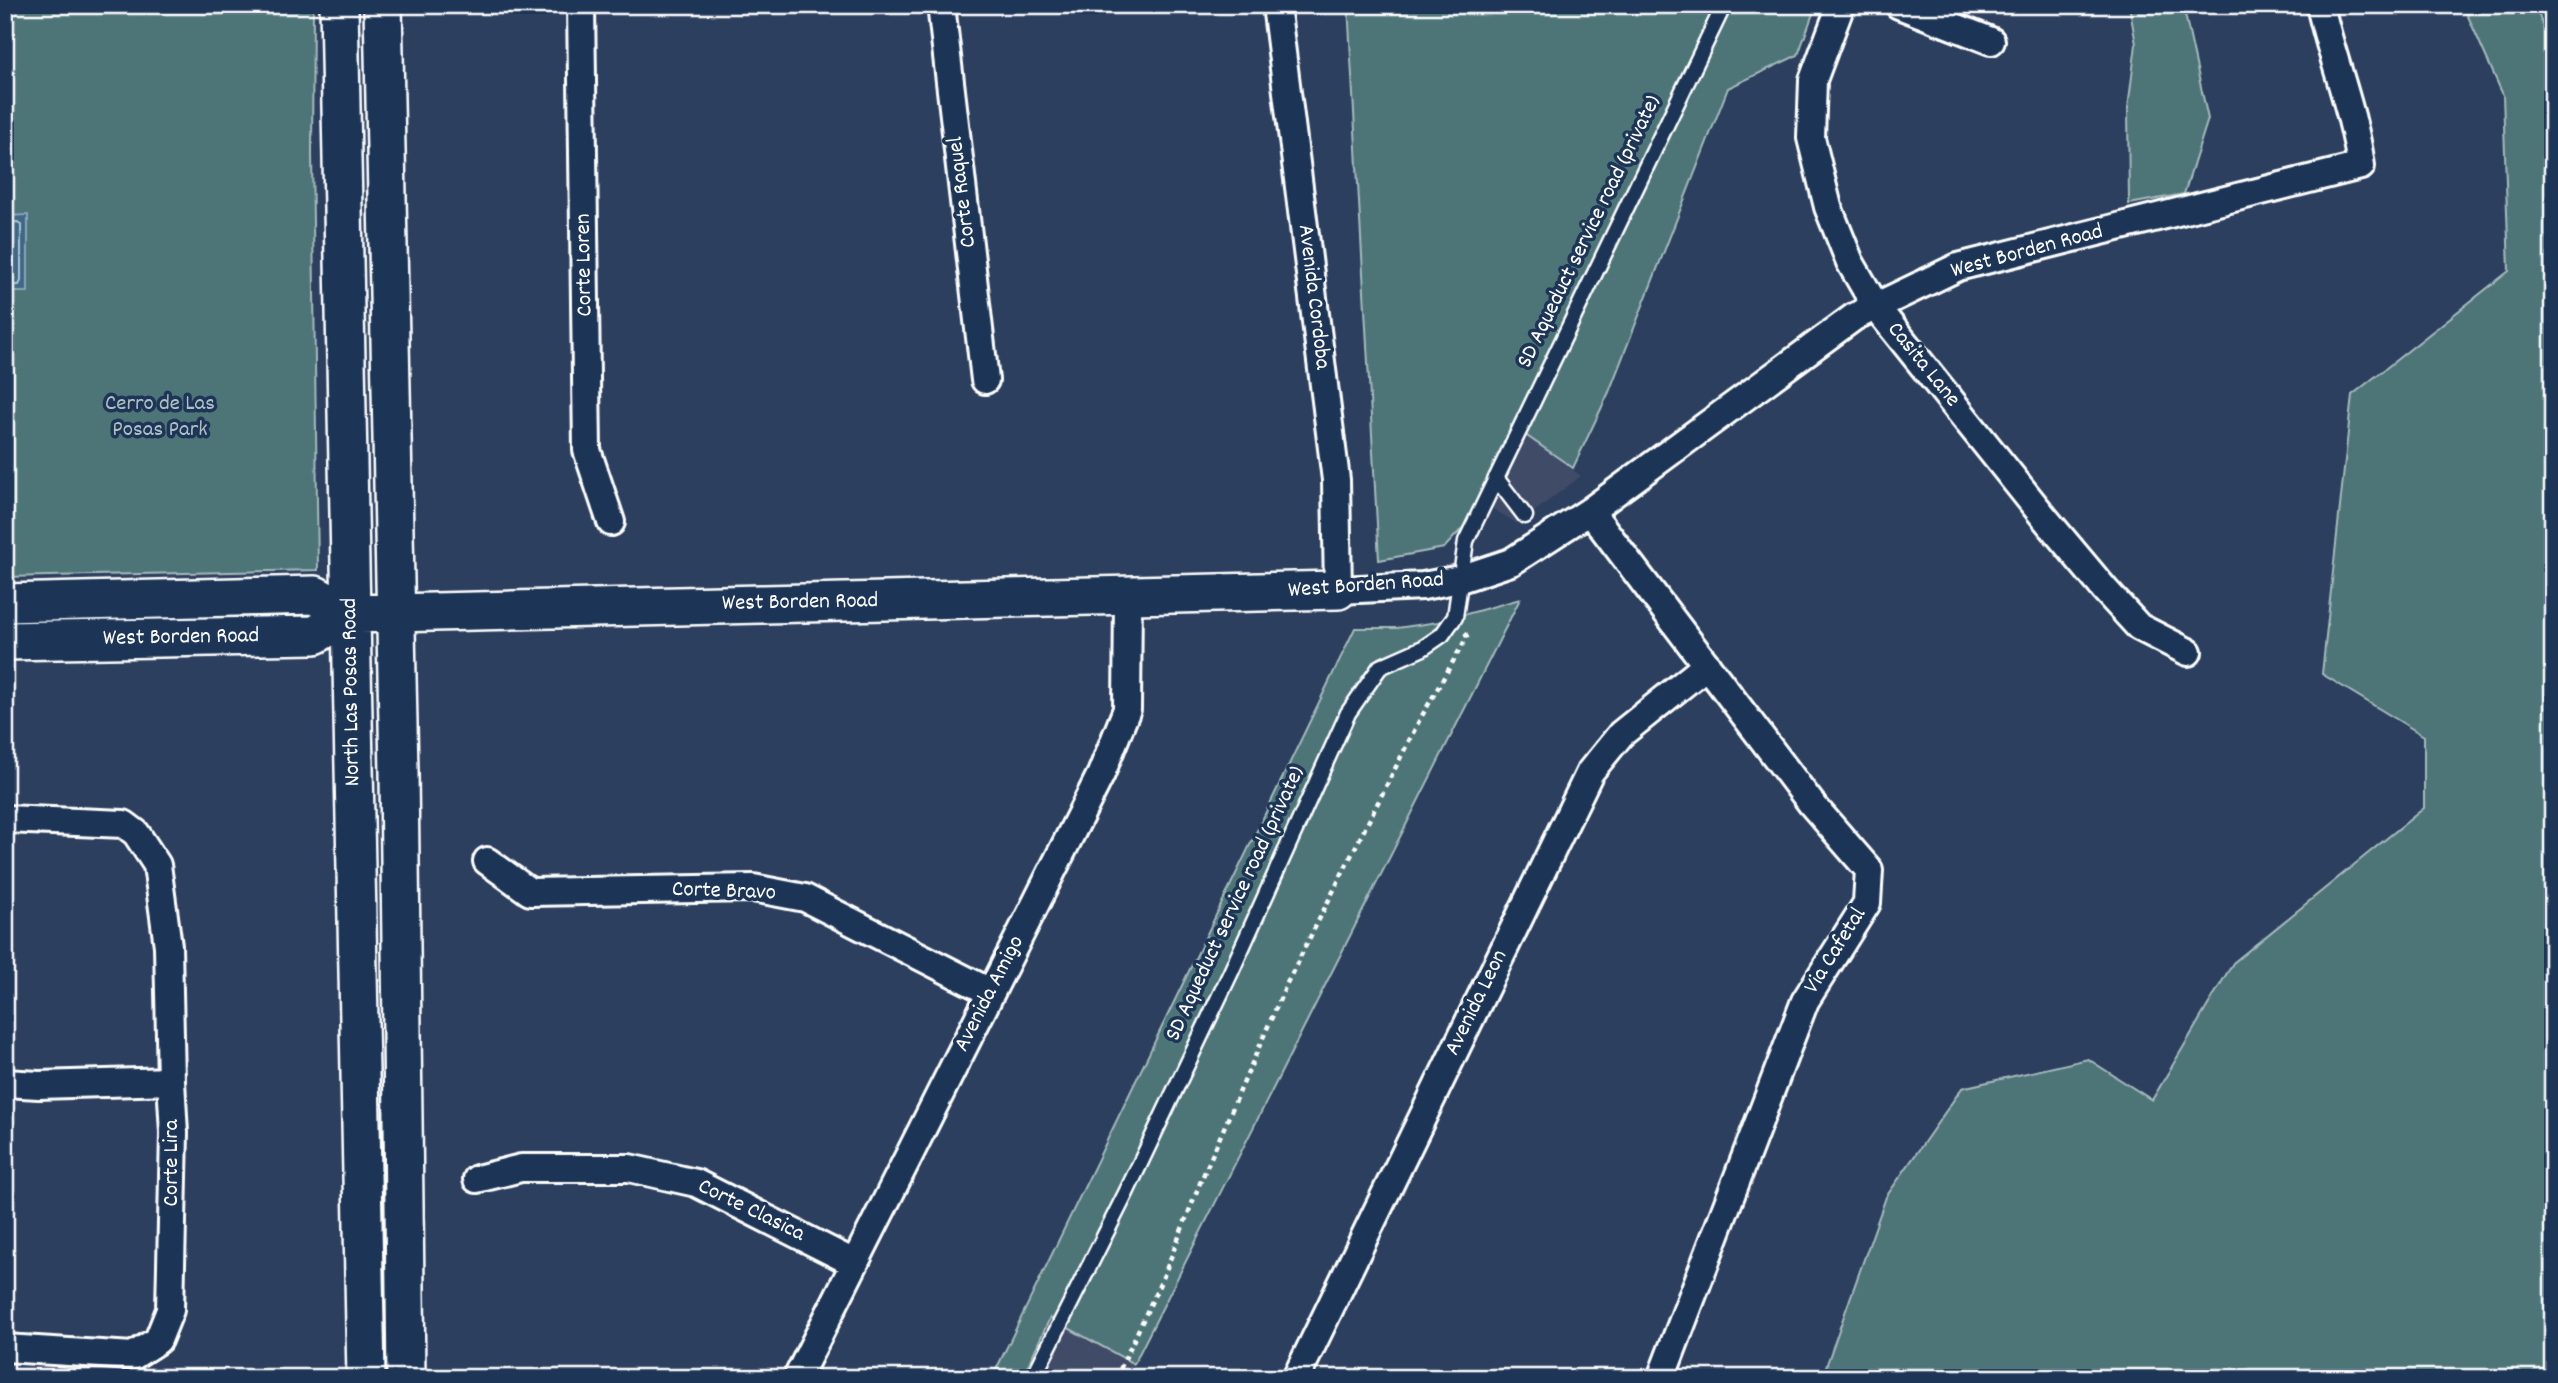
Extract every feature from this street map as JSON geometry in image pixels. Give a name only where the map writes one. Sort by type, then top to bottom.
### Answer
[{"type":"street","name":"North Las Posas Road","points":[[338,5],[366,1378]]},
{"type":"street","name":"North Las Posas Road","points":[[383,5],[406,1378]]},
{"type":"street","name":"Corte Loren","points":[[581,5],[587,450],[611,522]]},
{"type":"street","name":"Corte Raquel","points":[[941,5],[985,380]]},
{"type":"street","name":"Avenida Cordoba","points":[[1276,5],[1336,480],[1338,590]]},
{"type":"street","name":"Casita Lane","points":[[1841,5],[1813,80],[1811,138],[1828,207],[1850,262],[1876,307],[2044,517],[2139,627],[2188,652]]},
{"type":"street","points":[[1899,5],[1991,41]]},
{"type":"street","name":"West Borden Road","points":[[5,641],[315,635],[350,614],[395,612],[1338,590],[1423,586],[1460,579],[1511,562],[1590,511],[1854,317],[1958,267],[2361,166],[2357,131],[2329,47],[2320,5]]},
{"type":"street","name":"Via Cafetal","points":[[1590,511],[1811,803],[1869,870],[1867,903],[1805,1001],[1661,1378]]},
{"type":"street","name":"West Borden Road","points":[[5,603],[315,595],[350,614]]},
{"type":"street","name":"Avenida Amigo","points":[[797,1378],[1101,774],[1127,709],[1128,596]]},
{"type":"street","name":"Avenida Leon","points":[[1296,1378],[1590,772],[1621,734],[1707,665]]},
{"type":"street","name":"Corte Lira","points":[[5,819],[124,824],[136,833],[157,865],[168,946],[174,1133],[170,1310],[158,1340],[133,1356],[5,1348]]},
{"type":"street","name":"Corte Bravo","points":[[487,860],[530,892],[753,888],[805,898],[990,992]]},
{"type":"street","points":[[5,1083],[39,1085],[171,1082]]},
{"type":"street","name":"Corte Clasica","points":[[477,1179],[521,1168],[629,1168],[696,1183],[854,1262]]},
{"type":"lane","name":"SD Aqueduct service road (private)","points":[[1033,1378],[1126,1193],[1231,972],[1348,713],[1380,667],[1423,648],[1443,635],[1450,625],[1454,617],[1466,541],[1724,5]]},
{"type":"lane","points":[[1496,478],[1525,516]]},
{"type":"path","points":[[1116,1378],[1164,1275],[1200,1183],[1286,985],[1419,721],[1467,637],[1461,626],[1450,625]]},
{"type":"shaded area","points":[[1511,425],[1581,476],[1518,524],[1475,498]]},
{"type":"shaded area","points":[[1050,1318],[1134,1364],[1127,1378],[1022,1378]]},
{"type":"green space","name":"Cerro de Las Posas Park","points":[[5,5],[313,5],[312,153],[318,570],[5,577]]},
{"type":"green space","points":[[1348,5],[1816,5],[1798,55],[1728,88],[1609,392],[1573,468],[1511,425],[1482,507],[1444,548],[1379,560]]},
{"type":"green space","points":[[2129,5],[2183,5],[2208,119],[2184,194],[2129,204],[2128,108],[2136,44]]},
{"type":"green space","points":[[2463,5],[2535,5],[2553,53],[2553,1378],[1822,1378],[1886,1197],[1962,1088],[2088,1059],[2152,1100],[2233,963],[2424,808],[2424,736],[2322,674],[2352,395],[2509,271],[2503,95]]},
{"type":"green space","points":[[1520,599],[1134,1364],[1050,1318],[1022,1378],[992,1378],[1355,628],[1397,628],[1438,622]]},
{"type":"water","points":[[28,215],[28,292],[5,292],[5,216]]}]
